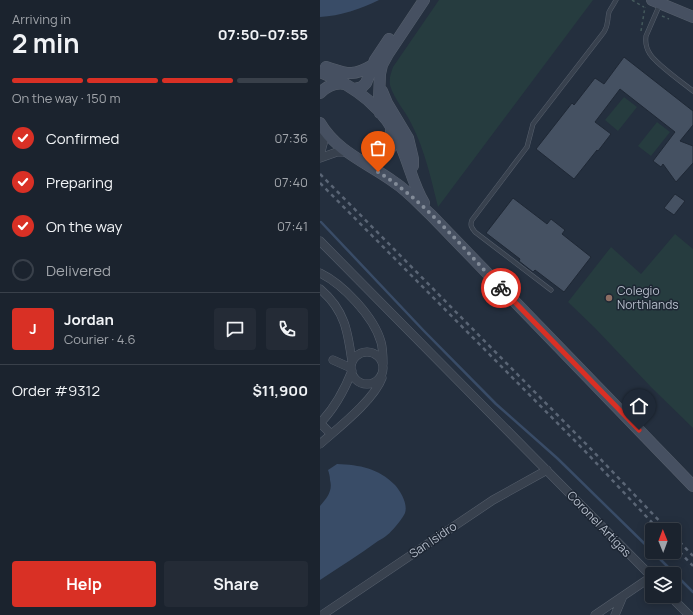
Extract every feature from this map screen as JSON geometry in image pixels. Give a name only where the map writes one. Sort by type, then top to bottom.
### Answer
[{"type":"main road","points":[[320,93],[332,84],[340,83],[351,87],[362,86],[366,83],[378,54],[415,0]]},
{"type":"main road","points":[[380,113],[380,74],[382,65],[424,0]]},
{"type":"main road","points":[[656,2],[693,17]]},
{"type":"main road","points":[[320,65],[350,74],[362,72],[373,65]]},
{"type":"main road","points":[[320,72],[351,87],[362,95],[380,113],[400,143],[420,196],[431,215]]},
{"type":"main road","points":[[380,84],[387,104],[408,138],[413,159],[413,179]]},
{"type":"main road","points":[[322,125],[334,141],[346,152],[394,182],[431,215],[693,486]]},
{"type":"main road","points":[[359,160],[368,162],[376,161],[390,151],[393,143],[390,126]]},
{"type":"street","points":[[322,125],[324,140],[320,157],[337,152],[346,152]]},
{"type":"street","name":"Coronel Artigas","points":[[320,241],[645,570]]},
{"type":"street","points":[[320,273],[336,283],[345,291],[366,315],[377,332],[384,353],[383,368],[378,386],[368,399],[320,444]]},
{"type":"street","points":[[320,289],[327,295],[342,315],[349,337],[352,367],[354,377],[358,381],[367,384],[375,382],[380,378],[383,368],[379,356],[374,353],[362,352],[357,355],[352,367],[343,393],[337,403],[320,423],[331,434]]},
{"type":"street","points":[[333,360],[352,367]]},
{"type":"street","name":"San Isidro","points":[[322,615],[493,500],[547,470]]},
{"type":"street","points":[[595,615],[645,582]]},
{"type":"street","points":[[614,615],[623,596]]},
{"type":"street","points":[[677,603],[689,615]]},
{"type":"lane","points":[[550,290],[475,232],[471,224],[472,220],[527,147],[533,124],[604,32],[609,20],[608,14],[616,0]]},
{"type":"lane","points":[[656,2],[646,36],[645,42],[647,48],[650,55],[656,61],[693,91]]},
{"type":"green space","points":[[439,0],[593,0],[438,207],[421,145],[409,120],[394,96],[390,85],[390,76],[393,67]]},
{"type":"green space","points":[[624,97],[637,107],[618,131],[605,120]]},
{"type":"green space","points":[[657,122],[670,132],[651,156],[638,146]]},
{"type":"green space","points":[[675,234],[693,249],[693,428],[568,302],[611,247],[641,274]]},
{"type":"water","points":[[320,0],[379,0],[350,12],[320,17]]},
{"type":"water","points":[[337,464],[368,468],[389,479],[400,491],[405,502],[406,510],[394,529],[388,534],[320,580],[320,506],[327,497],[331,488],[328,470]]},
{"type":"building","points":[[624,57],[693,111],[693,125],[680,141],[693,146],[693,163],[676,182],[663,164],[661,167],[653,161],[675,132],[620,89],[595,122],[611,134],[574,179],[536,149],[572,103],[574,105],[595,78],[604,84]]},
{"type":"building","points":[[675,194],[685,201],[674,215],[664,208]]},
{"type":"building","points":[[513,198],[547,224],[551,219],[565,230],[562,234],[591,257],[564,292],[535,270],[533,272],[519,261],[520,259],[486,233]]},
{"type":"waterway","points":[[321,222],[424,331],[496,404],[557,458],[645,544]]},
{"type":"waterway","points":[[660,559],[693,592]]},
{"type":"railway","points":[[320,174],[589,447],[661,523]]},
{"type":"railway","points":[[320,183],[584,450],[652,523]]},
{"type":"railway","points":[[681,543],[693,556]]},
{"type":"railway","points":[[681,553],[693,566]]},
{"type":"way so far","points":[[378,172],[413,197],[501,288]]},
{"type":"place","name":"Colegio Northlands","points":[[609,298]]},
{"type":"route","points":[[501,288],[639,430]]}]
